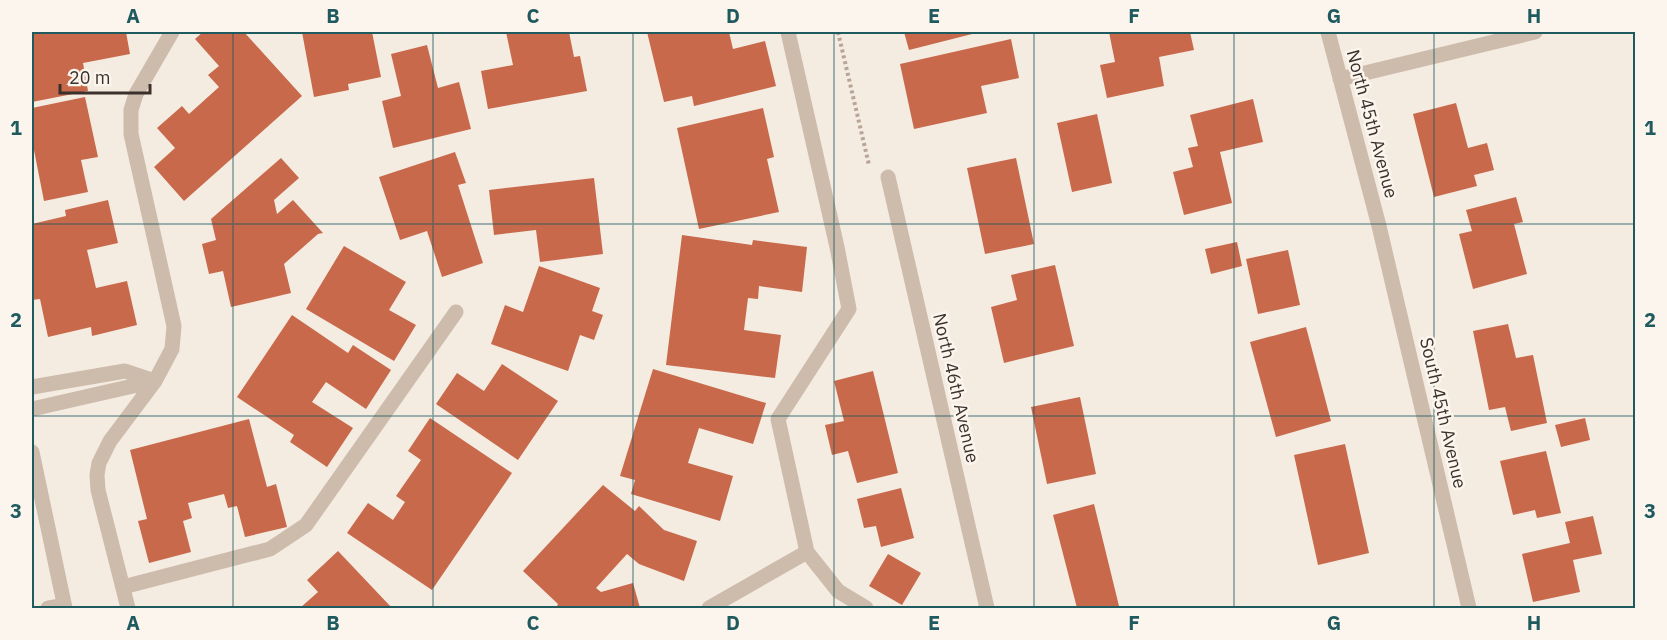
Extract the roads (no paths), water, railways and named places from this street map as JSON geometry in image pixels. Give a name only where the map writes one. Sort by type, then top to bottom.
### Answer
[{"type":"street","points":[[128,609],[98,490],[97,476],[99,463],[110,441],[155,381],[172,349],[174,326],[131,134],[131,110],[136,94],[172,32]]},
{"type":"street","points":[[788,32],[849,309],[778,419],[807,552],[838,591],[866,609]]},
{"type":"street","name":"North 45th Avenue","points":[[1328,32],[1379,226]]},
{"type":"street","points":[[1340,80],[1535,32]]},
{"type":"street","name":"North 46th Avenue","points":[[888,177],[987,609]]},
{"type":"street","name":"South 45th Avenue","points":[[1379,226],[1469,609]]},
{"type":"street","points":[[123,587],[270,549],[306,525],[456,312]]},
{"type":"street","points":[[32,387],[125,372],[155,381]]},
{"type":"street","points":[[32,410],[155,381]]},
{"type":"street","points":[[32,452],[65,607],[48,609]]},
{"type":"street","points":[[709,609],[807,552]]}]
